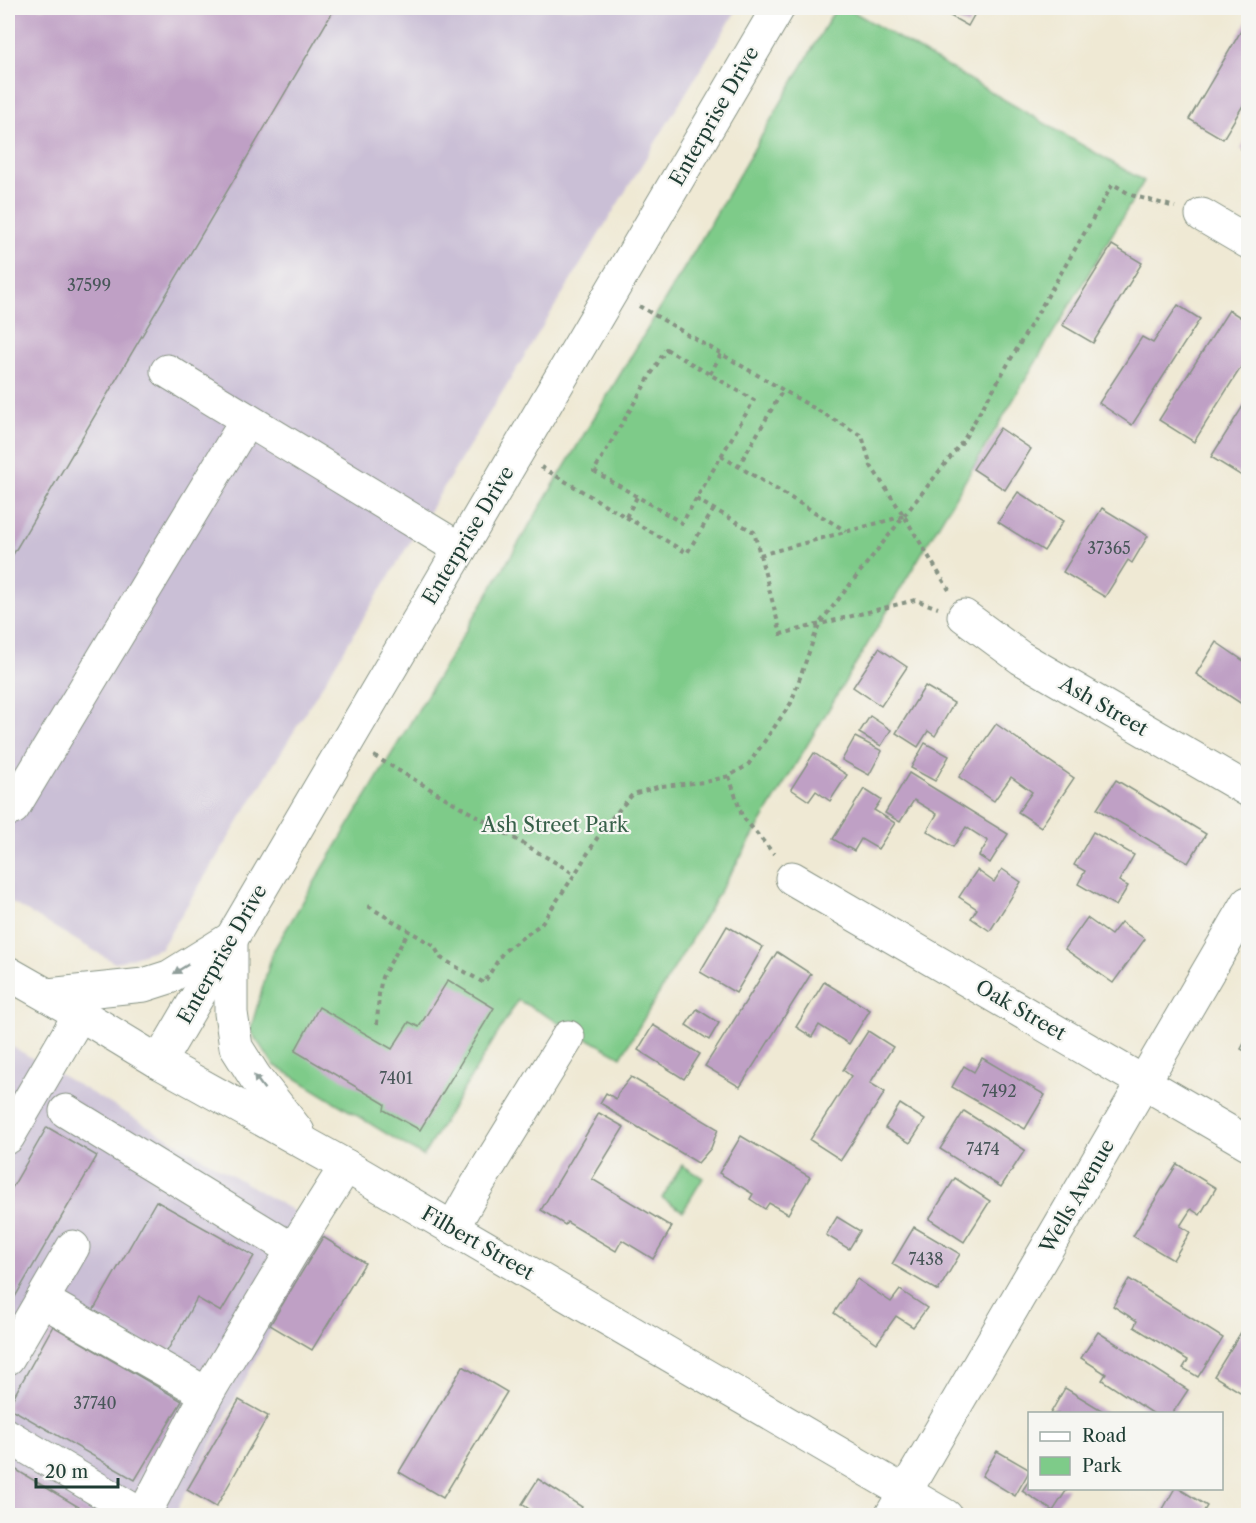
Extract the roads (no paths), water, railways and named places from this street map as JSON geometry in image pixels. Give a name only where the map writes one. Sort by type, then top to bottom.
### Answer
[{"type":"street","name":"Enterprise Drive","points":[[159,1062],[778,8]]},
{"type":"street","points":[[1202,215],[1248,242]]},
{"type":"street","points":[[167,371],[460,549]]},
{"type":"street","points":[[8,805],[13,808],[247,420]]},
{"type":"street","name":"Ash Street","points":[[964,616],[1022,658],[1248,790]]},
{"type":"street","name":"Oak Street","points":[[792,878],[1248,1143]]},
{"type":"street","name":"Wells Avenue","points":[[898,1503],[1248,903]]},
{"type":"street","points":[[48,995],[144,985],[169,977],[231,938]]},
{"type":"street","points":[[231,938],[231,1013],[237,1047],[255,1077],[307,1144]]},
{"type":"street","name":"Filbert Street","points":[[8,974],[48,995],[159,1062],[346,1166],[602,1317],[898,1503],[946,1515]]},
{"type":"street","points":[[8,1137],[80,1014]]},
{"type":"street","points":[[452,1228],[568,1037]]},
{"type":"street","points":[[66,1111],[293,1250]]},
{"type":"street","points":[[8,1436],[143,1515],[207,1394],[346,1166]]},
{"type":"street","points":[[8,1358],[72,1247]]},
{"type":"street","points":[[42,1300],[207,1394]]},
{"type":"park label","name":"Ash Street Park","points":[[555,825]]}]
